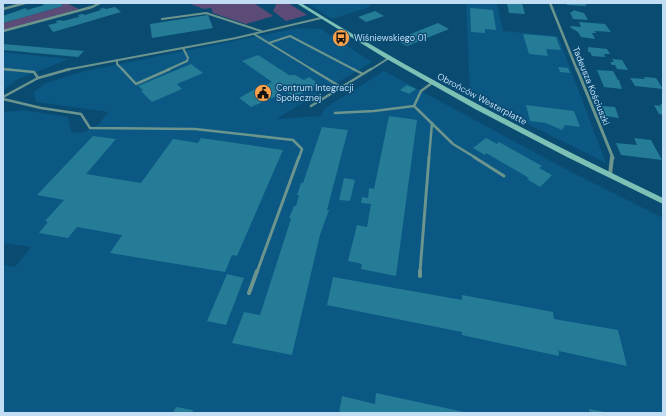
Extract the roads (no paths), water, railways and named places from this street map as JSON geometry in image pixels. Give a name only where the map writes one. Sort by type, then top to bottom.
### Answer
[{"type":"street","points":[[3,9],[25,3]]},
{"type":"street","points":[[3,31],[92,7],[100,3]]},
{"type":"street","name":"Obrońców Westerplatte","points":[[298,3],[432,83],[663,201]]},
{"type":"street","name":"Tadeusza Kościuszki","points":[[550,3],[613,159],[610,175]]},
{"type":"lane","points":[[162,19],[206,12],[263,31]]},
{"type":"lane","points":[[3,98],[38,78],[85,66],[254,34],[321,18]]},
{"type":"lane","points":[[287,27],[290,36],[363,74]]},
{"type":"lane","points":[[254,34],[341,87]]},
{"type":"lane","points":[[269,43],[290,36]]},
{"type":"lane","points":[[118,60],[118,64],[136,84],[187,62],[188,58],[183,48]]},
{"type":"lane","points":[[311,106],[389,58]]},
{"type":"lane","points":[[3,69],[34,72],[38,78]]},
{"type":"lane","points":[[414,106],[421,92],[432,83]]},
{"type":"lane","points":[[3,98],[41,108],[81,114],[90,128],[195,129],[293,140],[302,149],[249,293]]},
{"type":"lane","points":[[334,113],[374,111],[414,106]]},
{"type":"lane","points":[[414,106],[453,144],[504,176]]},
{"type":"lane","points":[[420,276],[432,123]]},
{"type":"place","name":"Wiśniewskiego 01","points":[[341,38]]},
{"type":"place","name":"Centrum Integracji Społecznej","points":[[263,93]]}]
